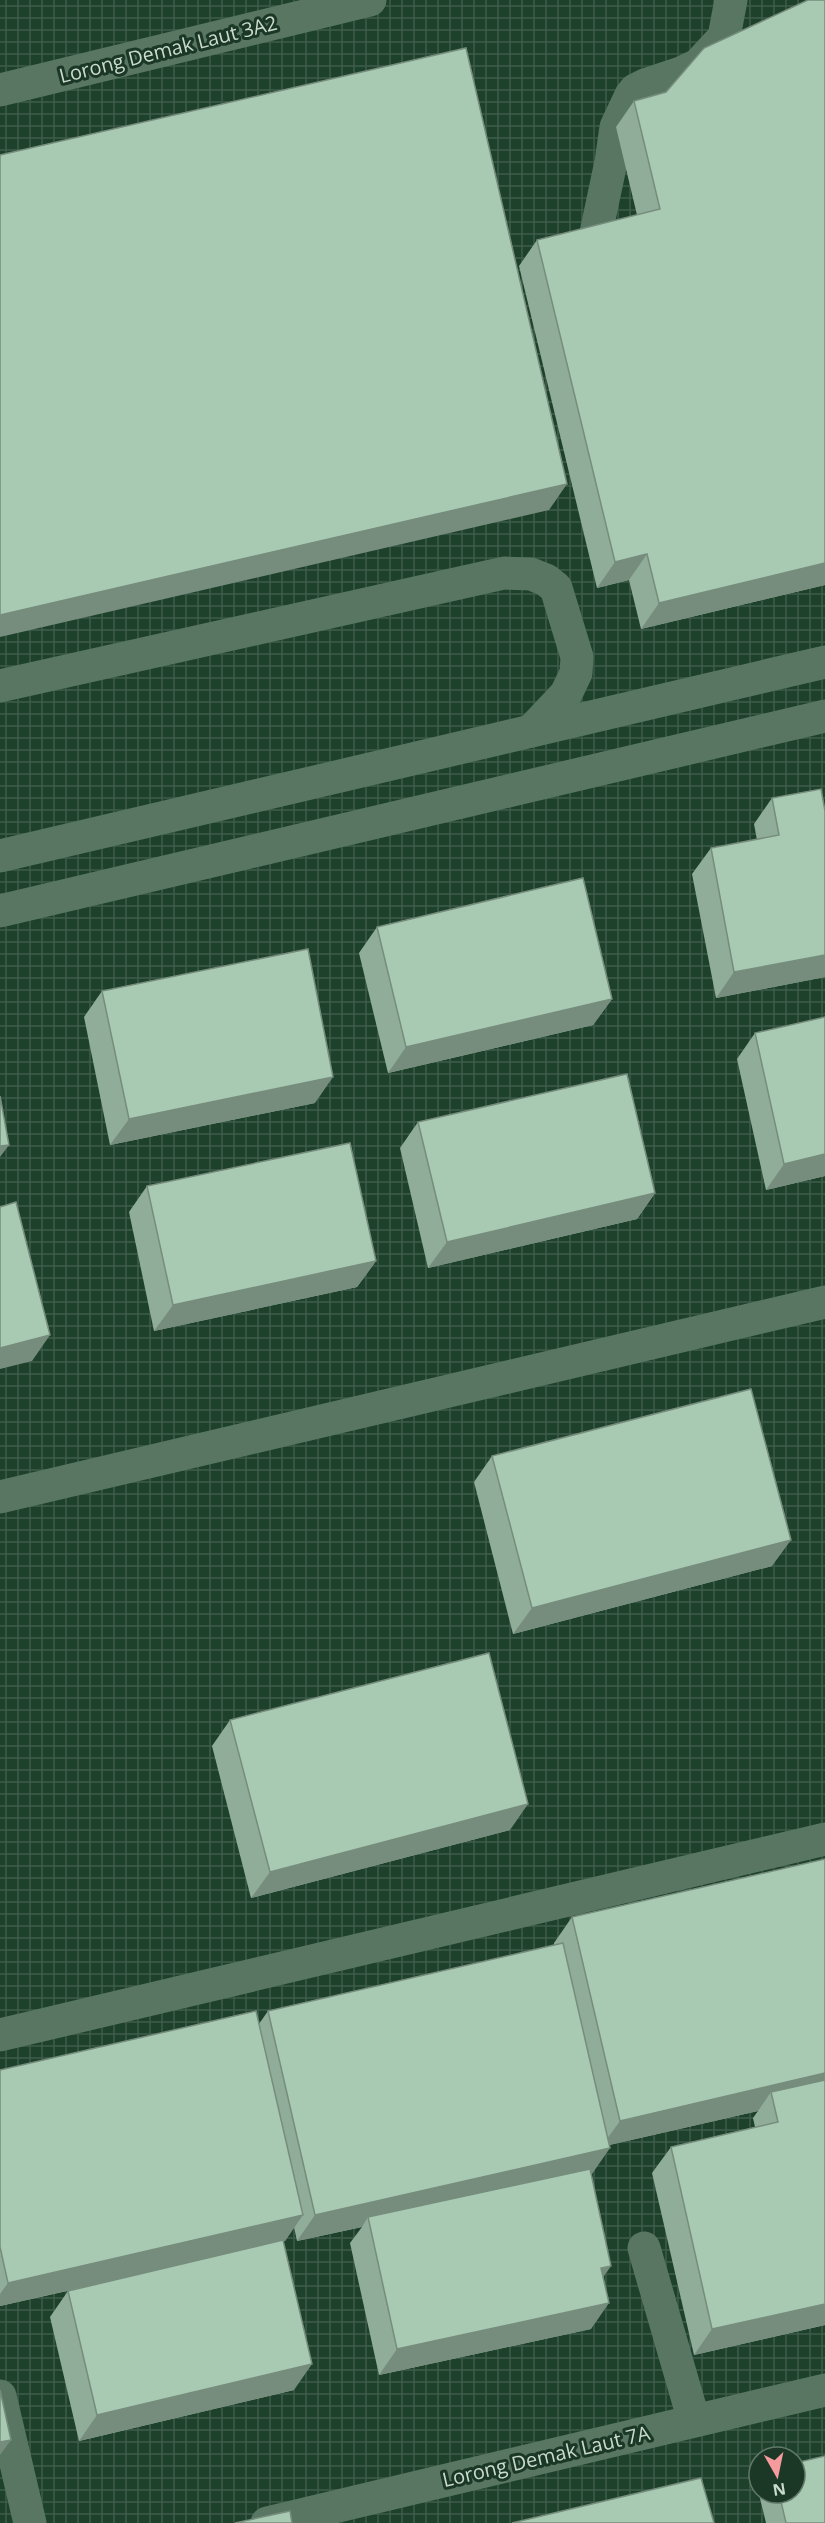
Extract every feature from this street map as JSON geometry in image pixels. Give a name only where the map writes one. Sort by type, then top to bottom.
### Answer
[{"type":"street","name":"Lorong Demak Laut 3A2","points":[[0,90],[370,0]]},
{"type":"street","points":[[596,233],[616,127],[627,102],[635,90],[698,64],[724,37],[731,0]]},
{"type":"street","points":[[0,686],[504,573],[531,574],[546,580],[556,588],[577,657],[576,673],[566,694],[531,731]]},
{"type":"street","points":[[0,856],[825,662]]},
{"type":"street","points":[[0,911],[825,716]]},
{"type":"street","points":[[0,1497],[825,1302]]},
{"type":"street","points":[[0,2035],[825,1839]]},
{"type":"street","points":[[644,2248],[694,2421]]},
{"type":"street","name":"Lorong Demak Laut 7A","points":[[267,2523],[825,2390]]},
{"type":"street","points":[[0,2396],[30,2523]]},
{"type":"shaded area","points":[[0,0],[825,0],[825,2523],[0,2523]]},
{"type":"building","points":[[808,0],[825,0],[825,563],[659,603],[647,554],[615,562],[537,240],[660,209],[634,101],[666,92],[704,48]]},
{"type":"building","points":[[466,48],[567,484],[0,615],[0,155]]},
{"type":"building","points":[[821,789],[825,811],[825,955],[734,972],[711,848],[779,835],[772,798]]},
{"type":"building","points":[[583,878],[612,999],[406,1047],[377,927]]},
{"type":"building","points":[[308,949],[333,1077],[129,1119],[102,991]]},
{"type":"building","points":[[825,1017],[825,1154],[784,1164],[755,1033]]},
{"type":"building","points":[[627,1074],[655,1193],[447,1242],[418,1122]]},
{"type":"building","points":[[0,1096],[9,1145],[0,1146]]},
{"type":"building","points":[[350,1143],[376,1261],[173,1305],[147,1186]]},
{"type":"building","points":[[16,1202],[50,1335],[0,1348],[0,1207]]},
{"type":"building","points":[[751,1389],[791,1540],[532,1608],[492,1456]]},
{"type":"building","points":[[489,1653],[528,1804],[270,1872],[230,1720]]},
{"type":"building","points":[[825,1859],[825,2073],[620,2121],[572,1917]]},
{"type":"building","points":[[563,1943],[610,2148],[315,2215],[268,2011]]},
{"type":"building","points":[[256,2011],[303,2215],[8,2283],[0,2247],[0,2070]]},
{"type":"building","points":[[825,2080],[825,2304],[712,2329],[671,2147],[778,2122],[771,2092]]},
{"type":"building","points":[[590,2169],[611,2266],[601,2268],[609,2303],[397,2349],[368,2217]]},
{"type":"building","points":[[283,2240],[312,2364],[97,2415],[68,2291]]},
{"type":"building","points":[[0,2390],[11,2440],[0,2442]]},
{"type":"building","points":[[825,2456],[825,2523],[786,2523],[782,2505],[807,2505],[807,2460]]},
{"type":"building","points":[[701,2478],[714,2523],[512,2523]]},
{"type":"building","points":[[290,2511],[292,2523],[235,2523]]}]
